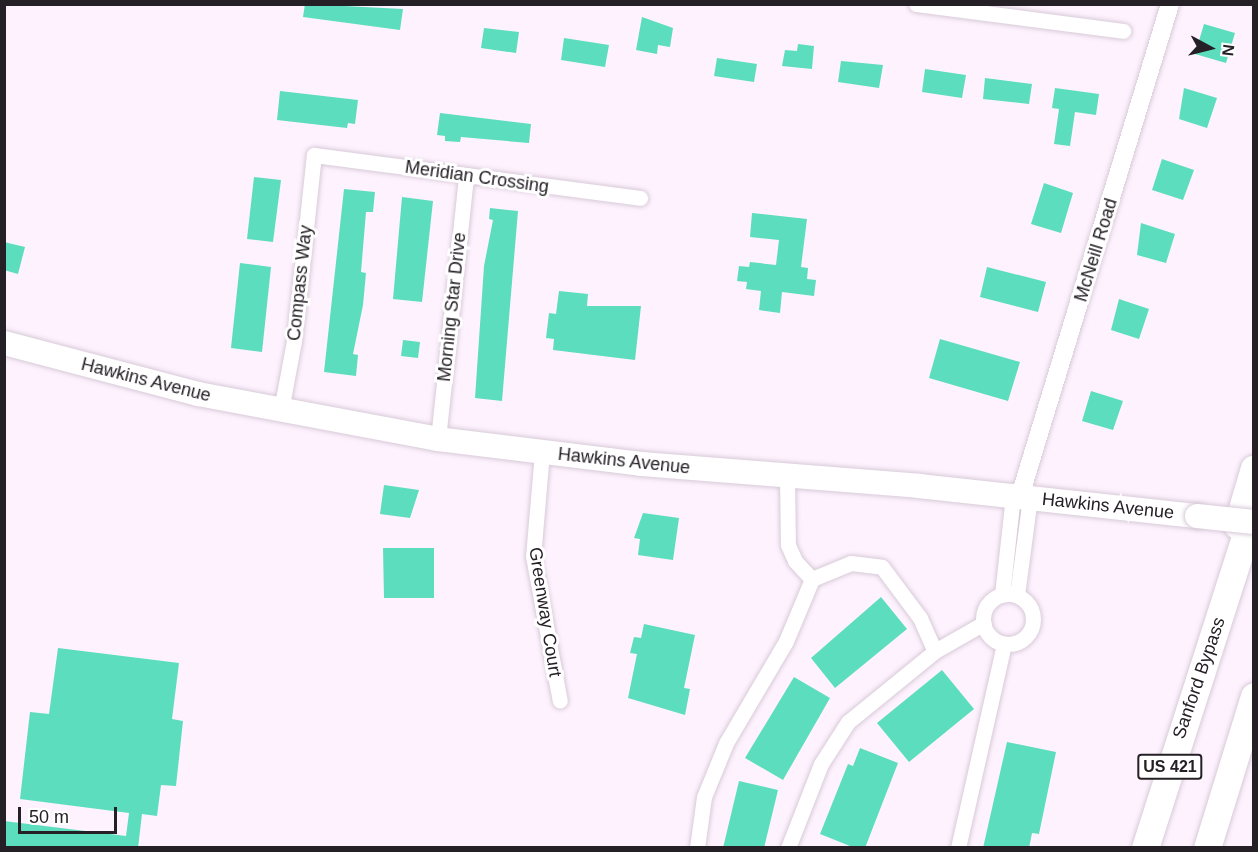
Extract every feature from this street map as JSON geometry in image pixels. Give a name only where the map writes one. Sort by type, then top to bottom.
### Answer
[{"type":"highway","points":[[1194,691],[1196,659],[1254,468]]},
{"type":"highway","name":"Sanford Bypass","points":[[1145,848],[1254,509]]},
{"type":"highway","name":"US 421","points":[[1208,848],[1254,696]]},
{"type":"highway","points":[[1220,804],[1254,717]]},
{"type":"main road","name":"Hawkins Avenue","points":[[4,343],[143,381],[281,410],[438,439],[542,452],[1021,496],[1254,522]]},
{"type":"street","points":[[916,4],[984,9],[1123,31]]},
{"type":"street","name":"McNeill Road","points":[[1021,496],[1170,4]]},
{"type":"street","name":"Meridian Crossing","points":[[314,155],[640,198]]},
{"type":"street","name":"Compass Way","points":[[281,410],[294,341],[314,155]]},
{"type":"street","name":"Morning Star Drive","points":[[438,439],[466,176]]},
{"type":"street","name":"Greenway Court","points":[[542,452],[533,555],[560,701]]},
{"type":"street","points":[[787,476],[788,545],[795,561],[812,579]]},
{"type":"street","points":[[1009,595],[1021,496]]},
{"type":"street","points":[[697,848],[704,797],[726,743],[786,641],[812,579],[851,563],[882,567],[920,618],[934,651]]},
{"type":"street","points":[[1009,595],[1030,606],[1032,628],[1022,640],[1004,644],[992,638],[984,623],[987,606],[1009,595]]},
{"type":"street","points":[[788,848],[820,764],[848,722],[934,651],[984,623]]},
{"type":"street","points":[[958,848],[1004,644]]},
{"type":"building","points":[[305,4],[403,9],[400,30],[303,17]]},
{"type":"building","points":[[642,17],[673,28],[670,47],[658,45],[657,54],[636,50]]},
{"type":"building","points":[[1204,24],[1235,33],[1226,63],[1195,54]]},
{"type":"building","points":[[484,28],[519,32],[516,53],[481,48]]},
{"type":"building","points":[[564,38],[609,45],[605,67],[561,60]]},
{"type":"building","points":[[798,44],[814,46],[812,69],[782,66],[785,50],[797,51]]},
{"type":"building","points":[[717,58],[757,64],[754,82],[714,76]]},
{"type":"building","points":[[841,61],[883,65],[879,88],[838,82]]},
{"type":"building","points":[[925,69],[966,75],[962,98],[922,92]]},
{"type":"building","points":[[985,78],[1032,84],[1029,104],[983,99]]},
{"type":"building","points":[[1055,88],[1099,94],[1096,115],[1075,112],[1070,146],[1054,144],[1059,109],[1052,108]]},
{"type":"building","points":[[1184,88],[1217,98],[1207,128],[1179,119]]},
{"type":"building","points":[[280,91],[358,100],[355,124],[348,123],[347,128],[277,120]]},
{"type":"building","points":[[440,113],[531,124],[529,143],[461,137],[460,142],[445,141],[445,136],[437,135]]},
{"type":"building","points":[[1162,159],[1194,170],[1183,200],[1152,190]]},
{"type":"building","points":[[254,177],[281,180],[273,242],[247,239]]},
{"type":"building","points":[[1044,183],[1073,193],[1061,233],[1031,224]]},
{"type":"building","points":[[344,189],[375,192],[373,212],[366,212],[361,272],[366,273],[363,305],[353,354],[358,355],[356,376],[324,372]]},
{"type":"building","points":[[402,197],[433,201],[422,302],[393,299]]},
{"type":"building","points":[[490,208],[518,211],[502,401],[475,398],[484,266],[493,220],[489,219]]},
{"type":"building","points":[[752,213],[807,219],[801,267],[808,268],[807,279],[816,280],[814,296],[782,292],[780,313],[759,310],[761,291],[746,289],[747,282],[737,281],[739,266],[749,267],[750,262],[776,265],[779,240],[750,237]]},
{"type":"building","points":[[1141,223],[1175,234],[1166,263],[1137,255]]},
{"type":"building","points":[[4,242],[25,247],[18,274],[4,270]]},
{"type":"building","points":[[240,263],[271,267],[262,352],[231,348]]},
{"type":"building","points":[[987,267],[1046,282],[1038,312],[980,297]]},
{"type":"building","points":[[559,291],[588,294],[587,306],[641,306],[635,360],[553,350],[554,339],[546,338],[549,313],[556,314]]},
{"type":"building","points":[[1119,299],[1149,309],[1139,339],[1111,330]]},
{"type":"building","points":[[940,339],[1020,362],[1008,401],[929,378]]},
{"type":"building","points":[[403,340],[420,342],[418,358],[401,356]]},
{"type":"building","points":[[1091,391],[1123,401],[1113,430],[1082,421]]},
{"type":"building","points":[[384,485],[419,490],[410,518],[380,514]]},
{"type":"building","points":[[643,513],[679,518],[673,560],[638,555],[640,539],[634,538]]},
{"type":"building","points":[[383,548],[434,548],[434,598],[384,598]]},
{"type":"building","points":[[881,597],[907,629],[835,688],[811,658]]},
{"type":"building","points":[[644,624],[695,635],[684,688],[690,689],[685,715],[628,698],[637,654],[630,653],[634,637],[641,638]]},
{"type":"building","points":[[58,648],[179,663],[172,719],[183,721],[176,786],[161,785],[157,816],[142,814],[138,848],[4,848],[4,821],[126,836],[129,813],[20,799],[30,712],[49,714]]},
{"type":"building","points":[[942,670],[974,709],[909,762],[877,723]]},
{"type":"building","points":[[794,677],[830,698],[783,780],[745,758]]},
{"type":"building","points":[[1007,742],[1056,752],[1039,834],[1032,833],[1029,848],[983,848]]},
{"type":"building","points":[[860,748],[898,763],[865,848],[855,848],[820,834],[848,764],[853,766]]},
{"type":"building","points":[[739,781],[778,790],[764,848],[723,848]]}]
